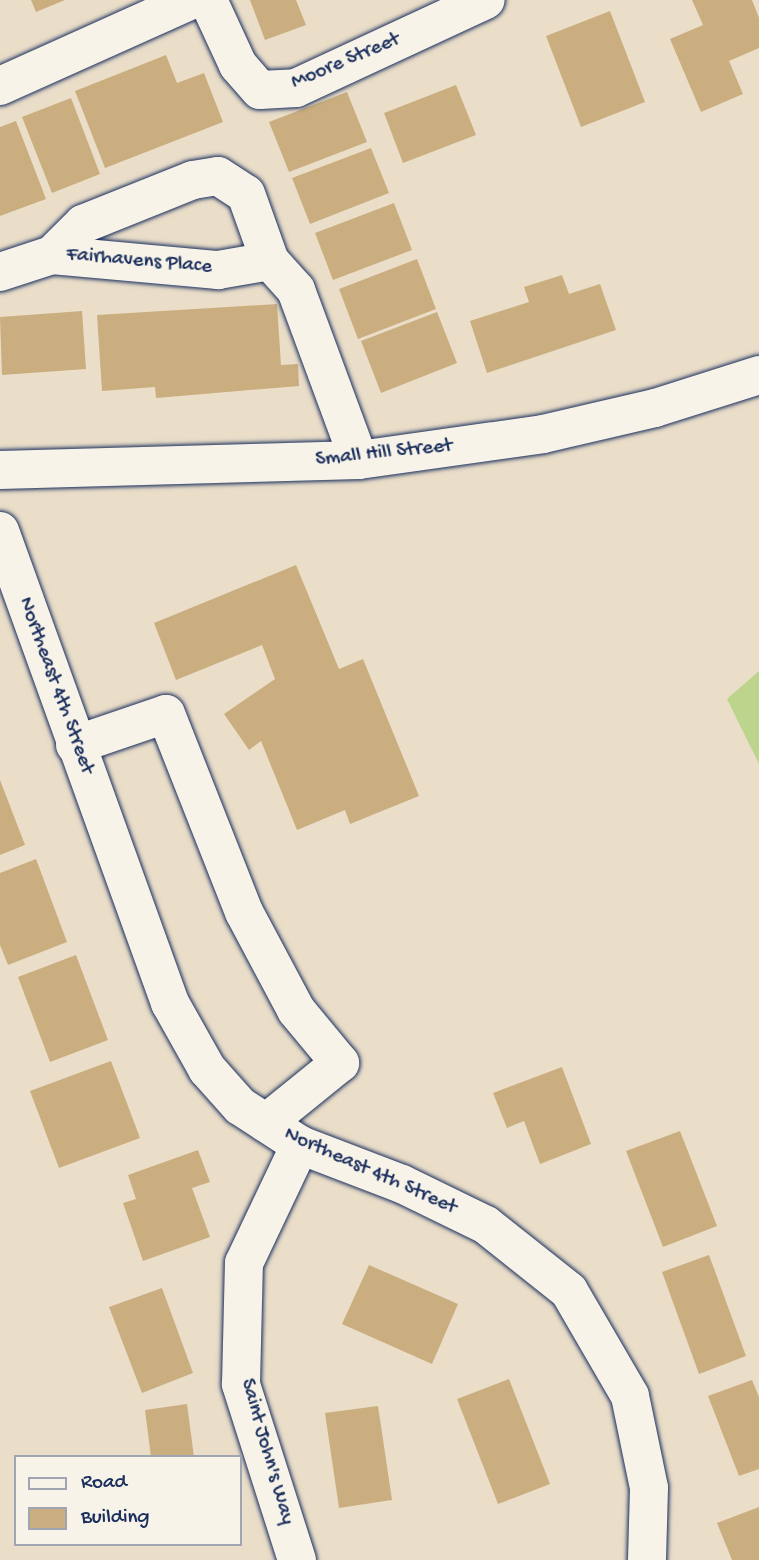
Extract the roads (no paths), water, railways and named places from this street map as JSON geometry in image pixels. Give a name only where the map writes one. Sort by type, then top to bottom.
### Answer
[{"type":"street","points":[[0,86],[191,0]]},
{"type":"street","name":"Moore Street","points":[[208,0],[238,65],[260,90],[296,88],[486,0]]},
{"type":"street","points":[[52,255],[83,225],[169,189],[218,176],[246,194],[270,261],[296,290],[359,460]]},
{"type":"street","name":"Fairhavens Place","points":[[0,272],[52,255],[218,270],[270,261]]},
{"type":"street","name":"Small Hill Street","points":[[0,470],[359,460],[543,434],[655,408],[759,375]]},
{"type":"street","name":"Northeast 4th Street","points":[[0,531],[11,600],[75,745],[170,1003],[207,1069],[240,1106],[300,1145],[402,1184],[486,1225],[569,1292],[630,1396],[649,1488],[647,1560]]},
{"type":"street","points":[[75,745],[166,714],[244,912],[296,1010],[340,1063],[266,1123]]},
{"type":"street","name":"Saint John's Way","points":[[297,1560],[242,1384],[244,1263],[300,1145]]}]
